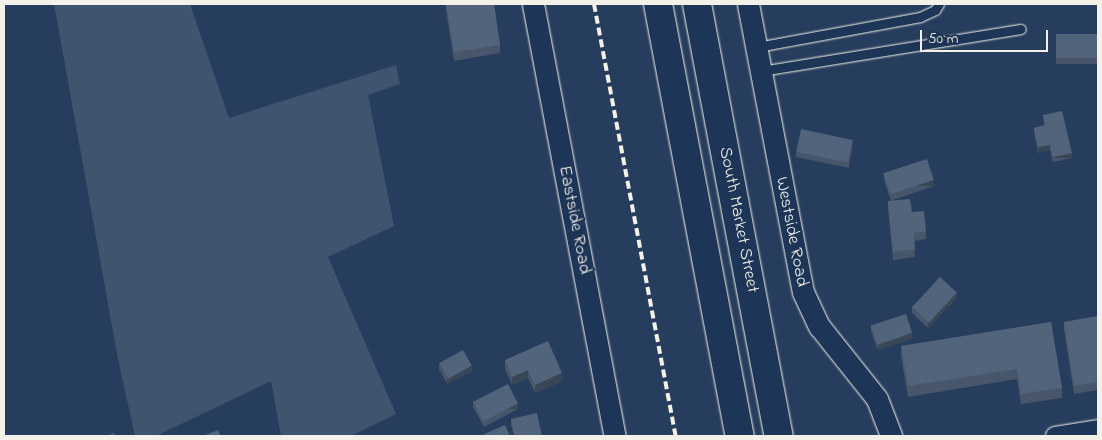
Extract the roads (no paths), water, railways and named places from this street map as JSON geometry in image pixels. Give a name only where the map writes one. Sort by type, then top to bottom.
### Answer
[{"type":"main road","points":[[658,4],[740,436]]},
{"type":"main road","name":"South Market Street","points":[[697,4],[779,436]]},
{"type":"street","name":"Eastside Road","points":[[533,4],[615,436]]},
{"type":"street","name":"Westside Road","points":[[748,4],[806,302],[819,326],[877,399],[891,436]]},
{"type":"street","points":[[1055,436],[1098,429]]},
{"type":"lane","points":[[757,47],[920,17],[935,10],[939,4]]},
{"type":"lane","points":[[761,71],[1021,29]]},
{"type":"railway","points":[[594,4],[676,436]]}]
